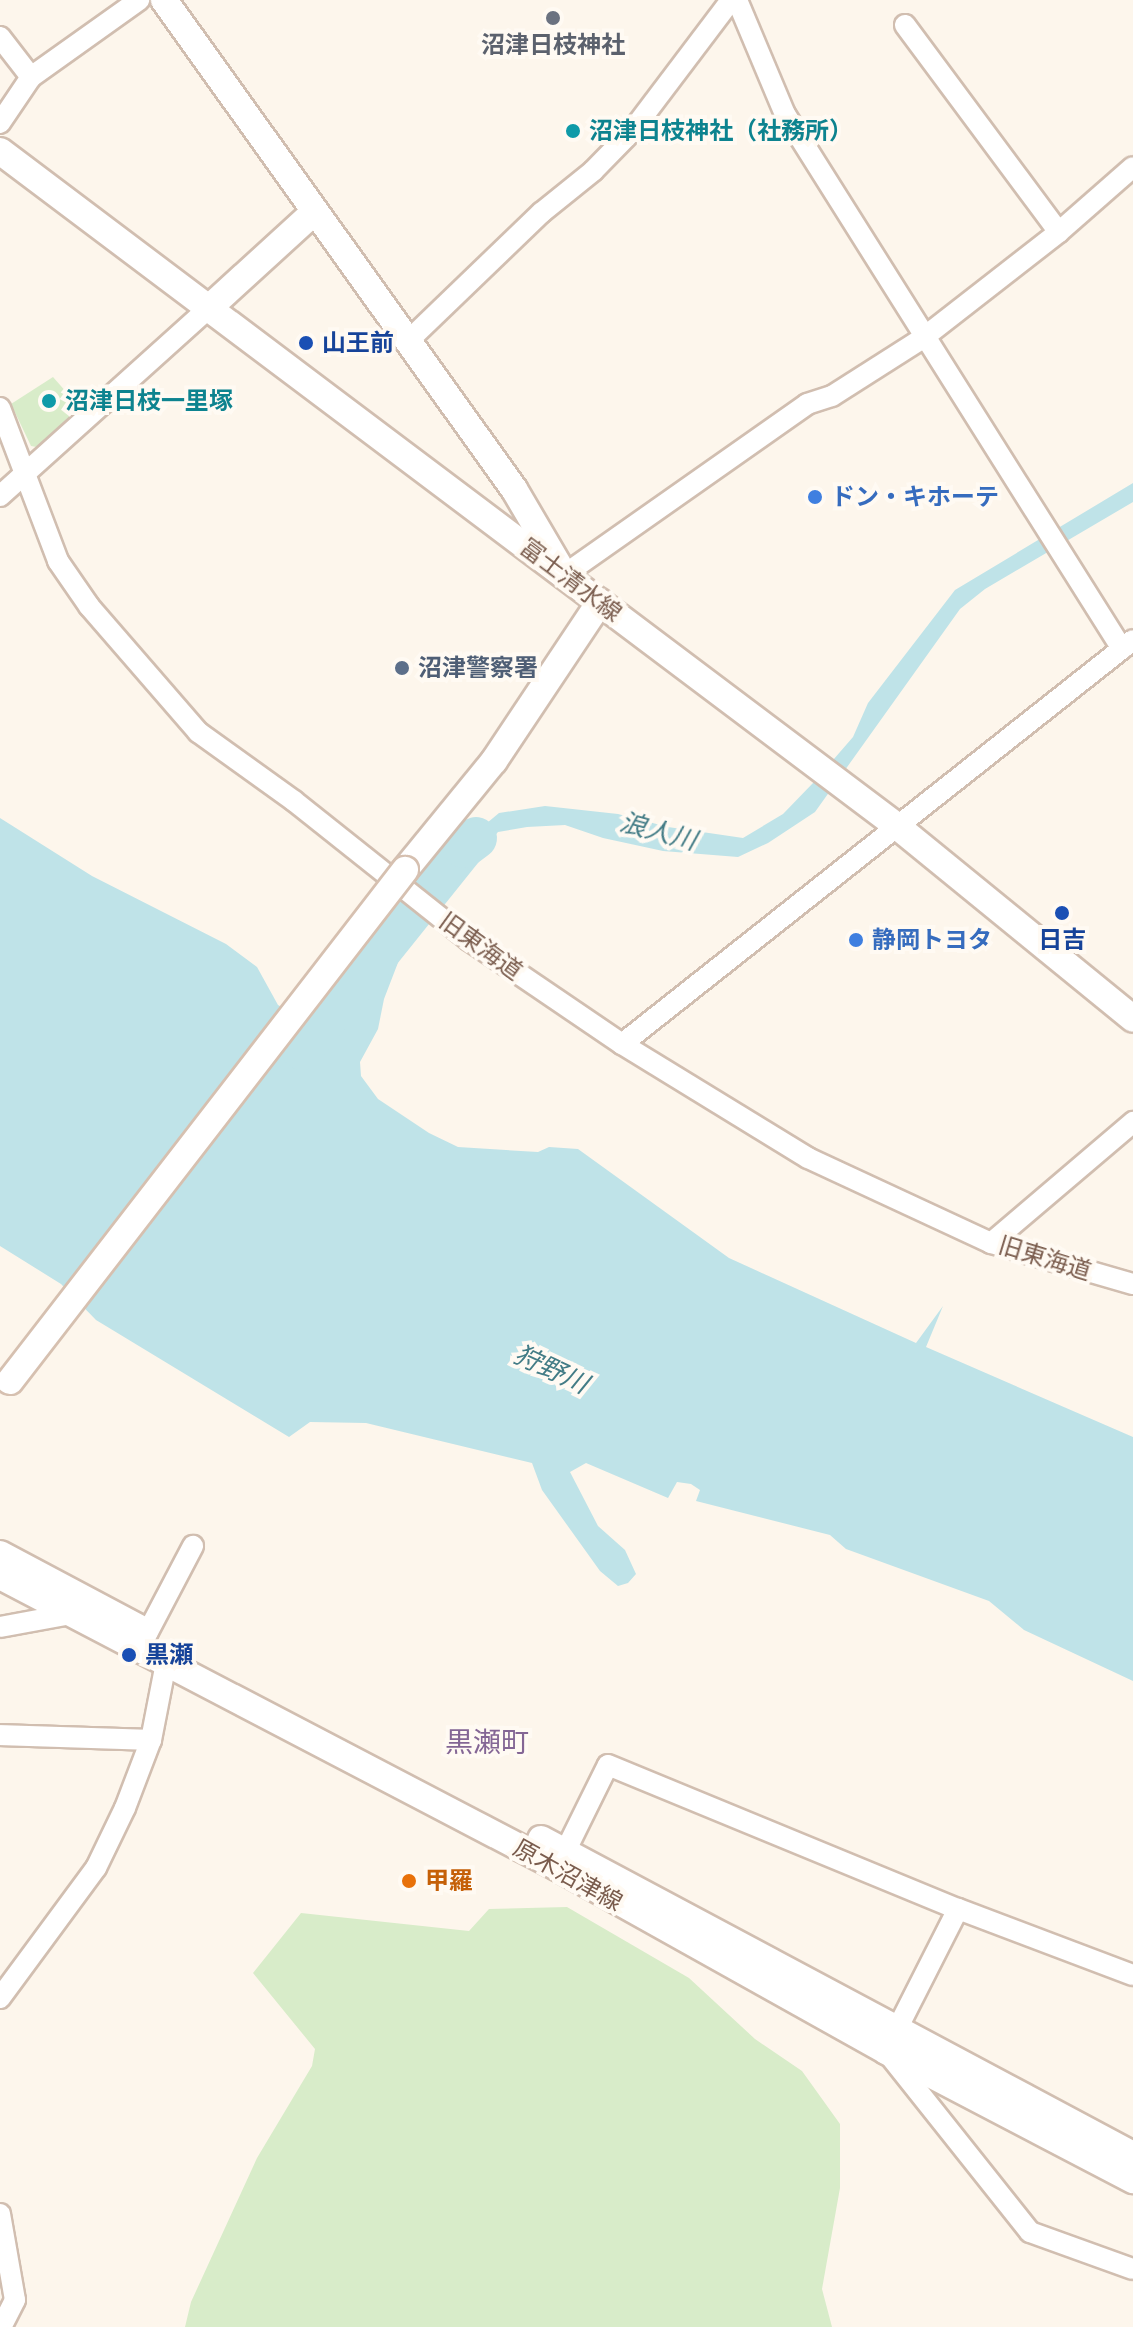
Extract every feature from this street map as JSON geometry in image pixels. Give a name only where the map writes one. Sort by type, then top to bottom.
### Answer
[{"type":"main road","points":[[164,0],[514,489],[564,575]]},
{"type":"main road","name":"富士清水線","points":[[0,151],[898,827],[1133,1019]]},
{"type":"main road","points":[[209,308],[314,212]]},
{"type":"main road","points":[[5,1387],[405,870],[494,761],[600,602]]},
{"type":"main road","name":"原木沼津線","points":[[0,1554],[143,1640],[561,1859],[891,2040],[1133,2180]]},
{"type":"main road","name":"原木沼津線","points":[[0,1576],[71,1614],[143,1640],[166,1663],[561,1859]]},
{"type":"main road","name":"原木沼津線","points":[[891,2040],[1133,2155]]},
{"type":"street","points":[[0,123],[31,77],[139,0]]},
{"type":"street","points":[[408,341],[541,213],[613,151],[734,0],[785,114],[923,338],[1127,645],[622,1044]]},
{"type":"street","points":[[905,25],[1059,232]]},
{"type":"street","points":[[0,37],[31,77]]},
{"type":"street","points":[[564,575],[807,404],[832,396],[923,338],[1059,232],[1133,167]]},
{"type":"street","points":[[0,496],[209,308]]},
{"type":"street","name":"旧東海道","points":[[0,408],[58,561],[89,606],[198,732],[294,801],[469,940],[622,1044],[808,1158],[991,1243],[1133,1284]]},
{"type":"street","points":[[991,1243],[1133,1122]]},
{"type":"street","points":[[143,1640],[193,1546]]},
{"type":"street","points":[[0,1627],[71,1614]]},
{"type":"street","points":[[0,1998],[96,1868],[125,1808],[151,1740],[166,1663]]},
{"type":"street","points":[[0,1735],[151,1740]]},
{"type":"street","points":[[561,1859],[608,1765],[958,1909],[1133,1975]]},
{"type":"street","points":[[958,1909],[891,2040],[1030,2232],[1133,2269]]},
{"type":"street","points":[[0,2214],[15,2300],[1,2327]]},
{"type":"green space","points":[[53,377],[83,411],[42,448],[31,446],[11,404]]},
{"type":"green space","points":[[567,1907],[689,1978],[755,2039],[802,2071],[840,2124],[840,2188],[822,2289],[832,2327],[185,2327],[191,2302],[257,2158],[312,2066],[315,2049],[253,1973],[301,1913],[469,1931],[489,1909]]},
{"type":"water","points":[[1133,483],[1133,502],[985,589],[960,609],[815,812],[768,843],[738,857],[663,851],[603,838],[565,825],[527,827],[498,832],[449,888],[436,881],[475,833],[499,813],[545,806],[618,814],[668,827],[743,838],[783,814],[853,737],[868,703],[955,590]]},
{"type":"water","name":"狩野川","points":[[0,818],[92,876],[226,944],[257,967],[278,1005],[304,1019],[319,1017],[367,985],[368,976],[386,955],[399,960],[384,999],[378,1029],[360,1062],[361,1076],[378,1099],[429,1133],[458,1147],[538,1152],[549,1147],[578,1149],[729,1258],[916,1343],[943,1306],[926,1347],[1133,1437],[1133,1681],[1024,1630],[989,1601],[846,1549],[830,1535],[696,1501],[700,1490],[691,1484],[677,1482],[668,1498],[586,1463],[570,1472],[598,1526],[625,1550],[636,1574],[628,1583],[618,1586],[600,1571],[542,1490],[532,1463],[366,1423],[310,1422],[289,1437],[96,1320],[61,1284],[0,1246]]},
{"type":"waterway","name":"浪人川","points":[[302,1049],[464,847],[476,838]]},
{"type":"place","name":"沼津日枝神社","points":[[553,18]]},
{"type":"place","name":"沼津日枝神社（社務所）","points":[[573,131]]},
{"type":"place","name":"山王前","points":[[306,343]]},
{"type":"place","name":"沼津日枝一里塚","points":[[49,401]]},
{"type":"place","name":"ドン・キホーテ","points":[[815,497]]},
{"type":"place","name":"沼津警察署","points":[[402,668]]},
{"type":"place","name":"日吉","points":[[1062,913]]},
{"type":"place","name":"静岡トヨタ","points":[[856,940]]},
{"type":"place","name":"黒瀬","points":[[129,1655]]},
{"type":"place","name":"甲羅","points":[[409,1881]]},
{"type":"district","name":"黒瀬町","points":[[487,1742]]}]
